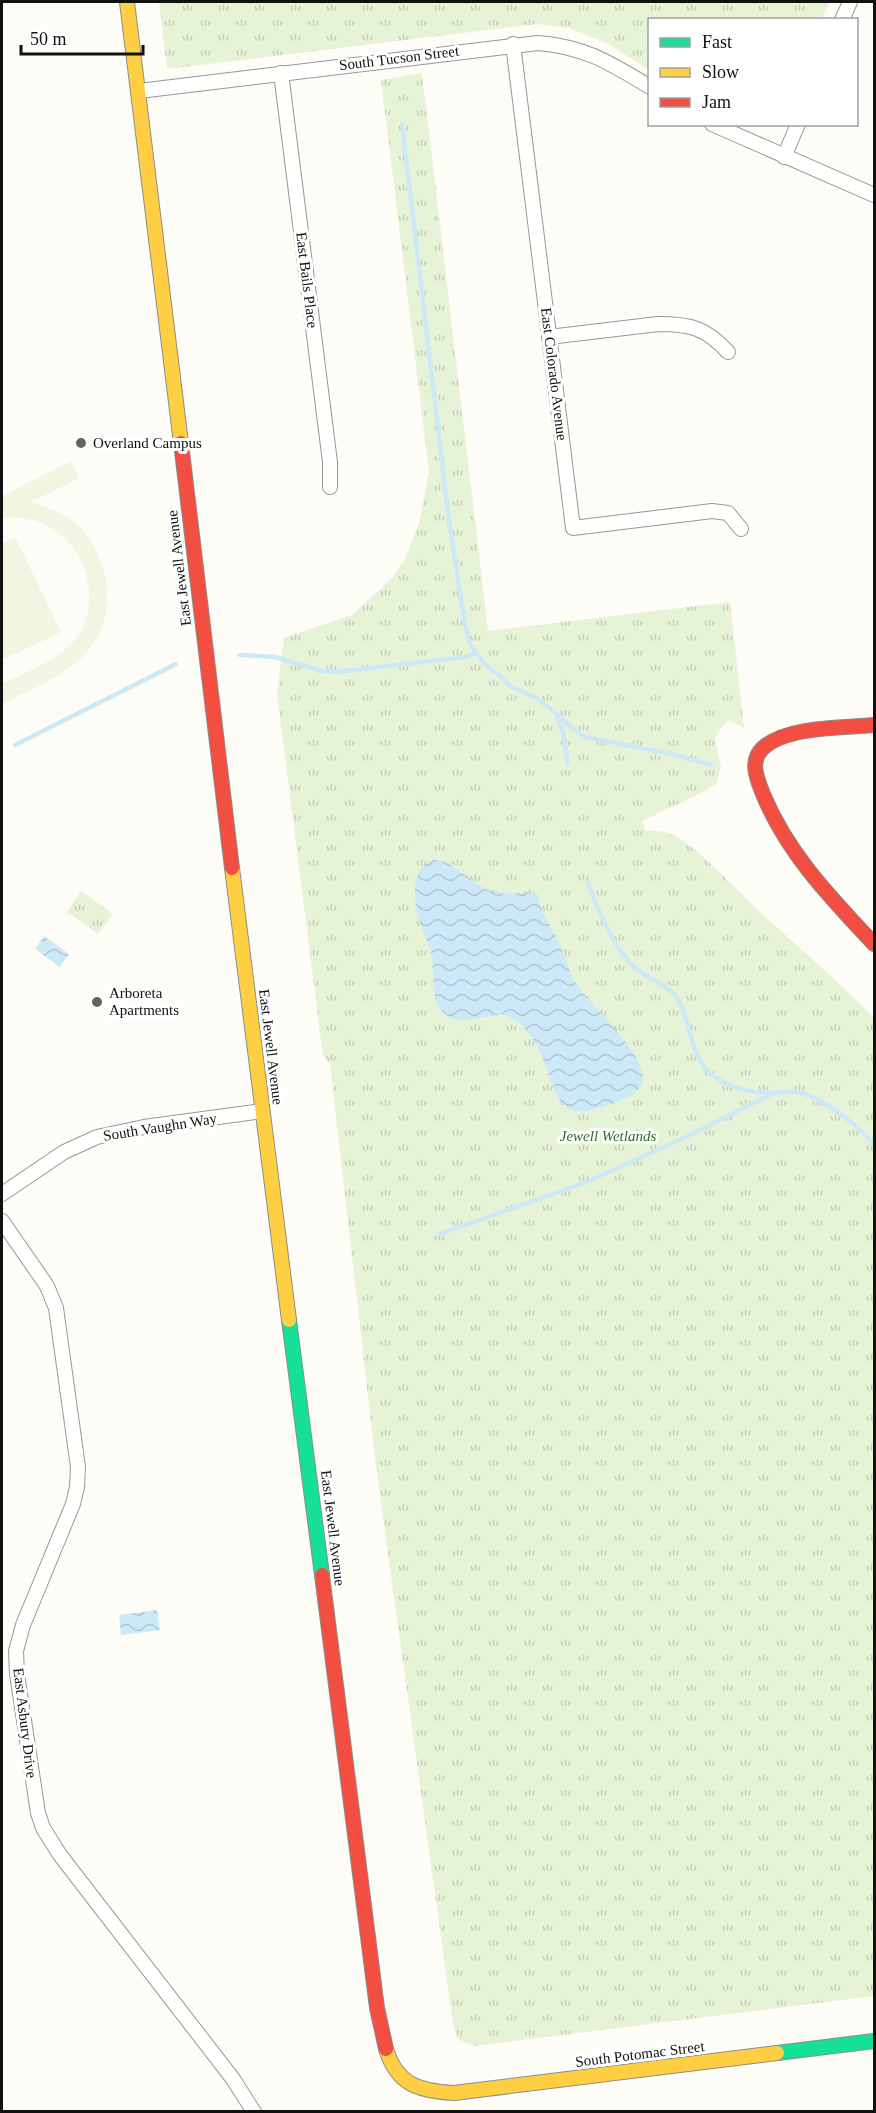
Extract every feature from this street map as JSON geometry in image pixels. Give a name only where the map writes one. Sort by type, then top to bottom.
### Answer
[{"type":"street","name":"East Jewell Avenue","points":[[127,2],[262,1111],[377,2008],[388,2059],[395,2072],[411,2085]]},
{"type":"street","points":[[844,18],[850,2]]},
{"type":"street","name":"South Tucson Street","points":[[139,91],[513,44],[538,43],[561,45],[584,51],[605,60],[648,86]]},
{"type":"street","name":"East Colorado Avenue","points":[[513,44],[573,528],[712,511],[728,513],[741,529]]},
{"type":"street","name":"East Bails Place","points":[[282,73],[330,462],[330,487]]},
{"type":"street","points":[[716,126],[874,195]]},
{"type":"street","points":[[784,157],[797,126]]},
{"type":"street","points":[[549,337],[674,324],[713,335],[728,352]]},
{"type":"street","points":[[874,725],[791,734],[767,745],[759,752],[755,760],[755,770],[764,798],[776,823],[812,875],[874,944]]},
{"type":"street","name":"South Vaughn Way","points":[[2,1194],[64,1152],[97,1137],[144,1127],[262,1111]]},
{"type":"street","name":"East Asbury Drive","points":[[2,1221],[47,1286],[56,1308],[78,1467],[73,1504],[25,1619],[17,1645],[17,1674],[38,1813],[43,1828],[60,1855],[233,2079],[254,2112]]},
{"type":"street","name":"South Potomac Street","points":[[411,2085],[448,2093],[480,2091],[874,2041]]},
{"type":"green space","points":[[159,2],[830,2],[822,18],[648,18],[648,69],[607,43],[569,28],[537,24],[167,69]]},
{"type":"green space","name":"Jewell Wetlands","points":[[422,73],[488,631],[730,602],[744,728],[729,720],[715,739],[721,767],[716,784],[642,821],[646,831],[671,834],[695,850],[874,1018],[874,1996],[474,2046],[458,2039],[453,2024],[376,1466],[330,1064],[323,1056],[277,694],[284,638],[352,615],[391,579],[405,559],[419,523],[429,471],[381,80]]},
{"type":"green space","points":[[71,461],[79,478],[31,502],[58,512],[73,521],[86,534],[102,566],[106,584],[107,602],[104,620],[87,652],[69,669],[2,704],[2,684],[45,663],[65,650],[81,632],[86,621],[89,601],[88,583],[84,566],[76,551],[52,528],[37,521],[2,518],[2,496]]},
{"type":"green space","points":[[15,537],[61,632],[2,660],[2,544]]},
{"type":"green space","points":[[81,891],[113,914],[98,934],[67,912]]},
{"type":"water","points":[[432,860],[447,863],[479,885],[498,893],[533,892],[538,895],[573,979],[637,1059],[642,1072],[642,1084],[635,1092],[610,1105],[582,1111],[572,1110],[563,1104],[556,1094],[539,1051],[531,1036],[519,1023],[503,1014],[474,1020],[459,1020],[445,1014],[440,1009],[435,994],[431,952],[418,918],[415,899],[419,872]]},
{"type":"water","points":[[44,936],[69,954],[60,967],[35,949]]},
{"type":"water","points":[[157,1610],[160,1630],[121,1635],[119,1615]]},
{"type":"waterway","points":[[402,124],[449,521],[465,625],[471,646],[482,661],[512,687],[536,698],[556,713],[563,732],[568,764]]},
{"type":"waterway","points":[[240,655],[275,657],[322,671],[337,672],[465,657],[475,653]]},
{"type":"waterway","points":[[15,745],[176,664]]},
{"type":"waterway","points":[[557,714],[585,737],[672,754],[711,765]]},
{"type":"waterway","points":[[588,883],[607,928],[626,959],[640,972],[665,987],[680,1003],[698,1056],[703,1066],[711,1074],[733,1087],[746,1090],[767,1093],[794,1092],[810,1096],[831,1107],[851,1122],[874,1146]]},
{"type":"waterway","points":[[440,1234],[589,1181],[688,1136],[772,1094]]},
{"type":"traffic: fast","points":[[289,1320],[322,1575]]},
{"type":"traffic: fast","points":[[777,2053],[874,2041]]},
{"type":"traffic: slow","points":[[127,2],[181,443]]},
{"type":"traffic: slow","points":[[232,868],[289,1320]]},
{"type":"traffic: slow","points":[[386,2049],[396,2071],[411,2084],[420,2088],[454,2093],[777,2053]]},
{"type":"traffic: jam","points":[[181,443],[232,868]]},
{"type":"traffic: jam","points":[[874,725],[816,729],[786,736],[763,748],[755,764],[763,794],[784,836],[811,874],[874,944]]},
{"type":"traffic: jam","points":[[322,1575],[377,2008],[386,2049]]},
{"type":"place","name":"Overland Campus","points":[[81,443]]},
{"type":"place","name":"Arboreta Apartments","points":[[97,1002]]}]
